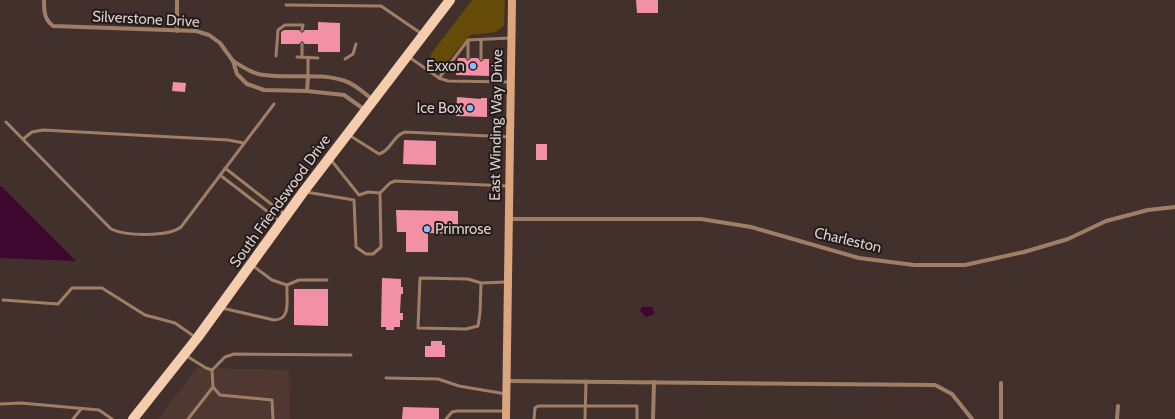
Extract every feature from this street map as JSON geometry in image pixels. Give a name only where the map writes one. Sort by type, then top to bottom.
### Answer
[{"type":"main road","name":"South Friendswood Drive","points":[[133,419],[197,338],[285,220],[304,192],[450,0]]},
{"type":"street","name":"Silverstone Drive","points":[[44,0],[44,14],[48,22],[53,26],[196,31],[209,35],[220,43],[233,61],[237,74],[247,84],[264,90],[307,91],[344,95],[366,111]]},
{"type":"street","points":[[177,0],[177,31]]},
{"type":"street","name":"East Winding Way Drive","points":[[506,415],[512,0]]},
{"type":"street","name":"Silverstone Drive","points":[[233,61],[250,71],[263,75],[344,80],[373,100]]},
{"type":"street","points":[[307,91],[308,77]]},
{"type":"street","name":"Charleston","points":[[509,219],[701,219],[751,227],[859,258],[914,265],[965,265],[1024,252],[1068,239],[1106,221],[1148,210],[1175,207]]},
{"type":"street","points":[[506,381],[935,385],[952,394],[972,419]]},
{"type":"street","points":[[653,419],[654,382]]},
{"type":"street","points":[[1000,419],[1001,382]]},
{"type":"street","points":[[1117,419],[1118,406]]},
{"type":"lane","points":[[286,5],[381,6],[423,36]]},
{"type":"lane","points":[[276,56],[278,30],[285,25],[302,25],[302,30]]},
{"type":"lane","points":[[468,40],[512,38]]},
{"type":"lane","points":[[439,78],[468,40]]},
{"type":"lane","points":[[468,40],[468,58]]},
{"type":"lane","points":[[481,40],[481,58]]},
{"type":"lane","points":[[302,44],[302,57]]},
{"type":"lane","points":[[345,59],[353,54],[356,44]]},
{"type":"lane","points":[[297,56],[318,58]]},
{"type":"lane","points":[[407,56],[439,78],[448,81],[511,82]]},
{"type":"lane","points":[[308,57],[308,77]]},
{"type":"lane","points":[[468,75],[468,81]]},
{"type":"lane","points":[[482,76],[482,81]]},
{"type":"lane","points":[[6,122],[111,229],[122,233],[168,234],[176,231],[274,104]]},
{"type":"lane","points":[[23,139],[32,132],[43,130],[228,140],[244,143]]},
{"type":"lane","points":[[348,134],[379,154],[385,152],[400,133],[406,132],[510,137]]},
{"type":"lane","points":[[329,159],[359,195]]},
{"type":"lane","points":[[225,168],[285,220]]},
{"type":"lane","points":[[220,175],[285,220]]},
{"type":"lane","points":[[380,193],[368,192],[359,195],[354,200],[356,247],[366,254],[378,252],[382,243],[380,193],[390,182],[509,186]]},
{"type":"lane","points":[[304,192],[354,200]]},
{"type":"lane","points":[[251,265],[272,280],[286,285],[299,280],[327,280]]},
{"type":"lane","points":[[481,283],[478,326],[466,329],[418,328],[420,278],[468,279],[481,283],[507,282]]},
{"type":"lane","points":[[220,307],[245,314],[281,320],[286,313],[286,285]]},
{"type":"lane","points":[[3,300],[58,304],[72,288],[102,288],[145,315],[175,323],[197,338]]},
{"type":"lane","points":[[184,354],[206,368],[212,370]]},
{"type":"lane","points":[[212,370],[225,358],[234,354],[351,355]]},
{"type":"lane","points":[[212,370],[213,387],[220,395],[272,400],[273,419]]},
{"type":"lane","points":[[386,378],[438,379],[459,386],[506,394]]},
{"type":"lane","points":[[585,419],[586,381]]},
{"type":"lane","points":[[188,419],[213,387]]},
{"type":"lane","points":[[0,404],[21,404],[99,410],[112,419]]},
{"type":"lane","points":[[534,419],[534,411],[538,406],[637,406],[637,419]]},
{"type":"lane","points":[[73,419],[81,409]]},
{"type":"lane","points":[[446,419],[452,412],[457,411],[506,415]]},
{"type":"shaded area","points":[[472,0],[505,0],[504,26],[496,32],[470,35],[442,68],[436,68],[430,61],[431,54]]},
{"type":"shaded area","points":[[0,186],[3,188],[76,261],[0,258]]},
{"type":"shaded area","points":[[642,307],[652,307],[655,314],[646,317],[640,311]]},
{"type":"shaded area","points":[[197,368],[289,370],[290,419],[158,419]]},
{"type":"building","points":[[636,0],[658,0],[658,13],[637,13]]},
{"type":"building","points":[[318,22],[340,23],[340,52],[318,52],[318,44],[305,44],[302,41],[299,44],[281,44],[281,32],[284,30],[299,30],[302,33],[305,30],[318,30]]},
{"type":"building","points":[[458,58],[465,58],[468,61],[471,58],[478,58],[481,62],[484,59],[489,59],[489,76],[456,75]]},
{"type":"building","points":[[173,82],[186,83],[185,92],[172,91]]},
{"type":"building","points":[[457,97],[487,98],[487,117],[456,116]]},
{"type":"building","points":[[404,140],[436,141],[436,165],[403,164]]},
{"type":"building","points":[[536,144],[547,144],[547,160],[536,160]]},
{"type":"building","name":"Primrose","points":[[396,210],[458,211],[458,234],[428,233],[428,252],[406,252],[406,232],[397,232]]},
{"type":"building","points":[[382,278],[401,279],[401,287],[403,287],[400,313],[403,313],[403,320],[400,320],[400,327],[394,327],[394,330],[386,330],[386,327],[381,327]]},
{"type":"building","points":[[294,289],[328,289],[328,326],[294,325]]},
{"type":"building","points":[[431,341],[442,341],[442,345],[445,345],[445,357],[425,357],[425,346],[431,346]]},
{"type":"building","points":[[403,407],[439,408],[439,419],[402,419]]},
{"type":"place","name":"Exxon","points":[[473,66]]},
{"type":"place","name":"Ice Box","points":[[470,108]]},
{"type":"place","name":"Primrose","points":[[427,229]]}]
